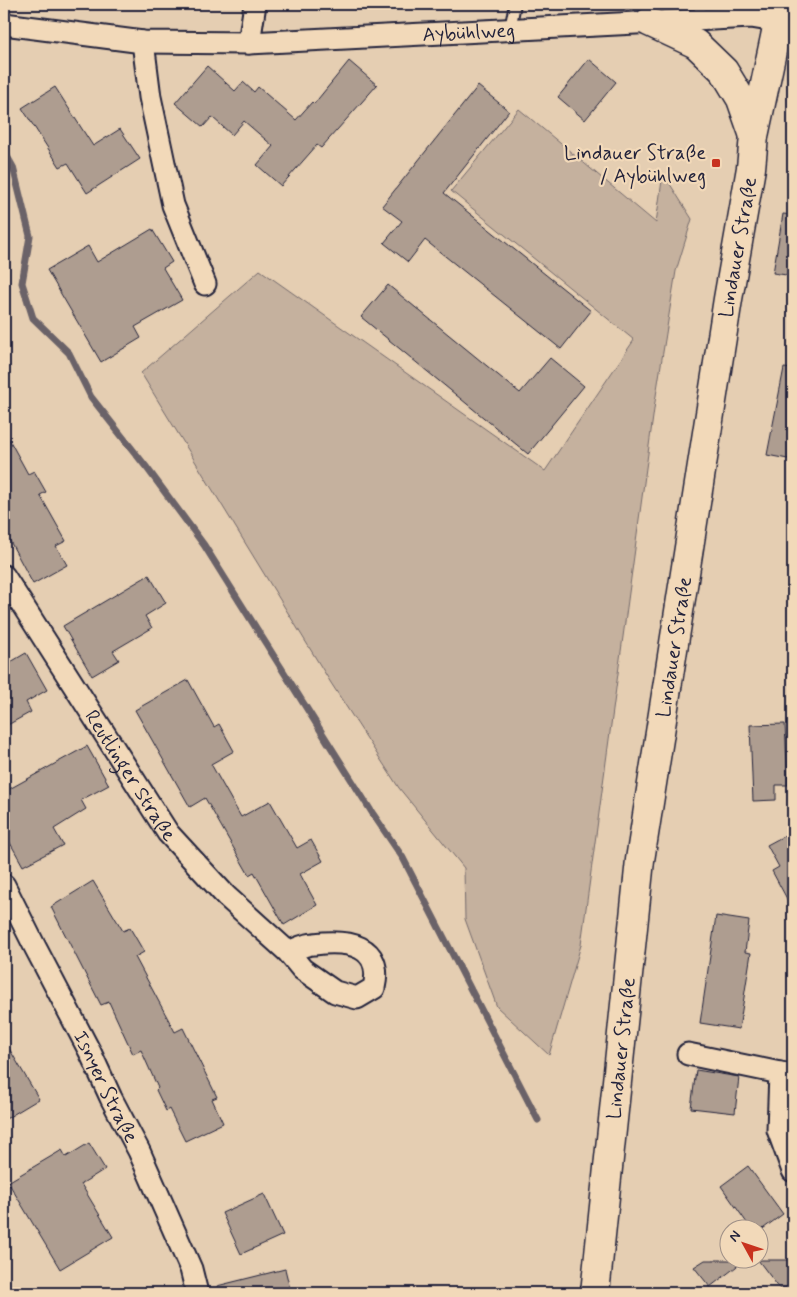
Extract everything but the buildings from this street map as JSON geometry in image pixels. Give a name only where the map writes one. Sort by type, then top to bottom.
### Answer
[{"type":"main road","name":"Lindauer Straße","points":[[595,1293],[640,860],[728,299],[751,168],[754,136],[785,16]]},
{"type":"main road","points":[[649,22],[696,44],[724,70],[741,99],[754,136]]},
{"type":"street","points":[[249,43],[256,4]]},
{"type":"street","name":"Aybühlweg","points":[[4,24],[143,42],[249,43],[649,22],[700,12],[751,17],[785,16]]},
{"type":"street","points":[[143,42],[150,97],[173,205],[205,284]]},
{"type":"street","name":"Reutlinger Straße","points":[[4,576],[168,834],[226,896],[288,952]]},
{"type":"street","name":"Isnyer Straße","points":[[4,885],[139,1151],[191,1269],[197,1293]]},
{"type":"street","points":[[688,1054],[787,1074],[778,1130],[793,1170]]},
{"type":"lane","points":[[510,29],[515,4]]},
{"type":"shaded area","points":[[519,109],[656,223],[663,173],[692,219],[676,271],[655,402],[581,945],[549,1055],[497,1007],[465,919],[464,868],[399,788],[331,683],[141,373],[260,270],[545,471],[634,340],[451,191]]},
{"type":"waterway","points":[[4,151],[13,167],[30,236],[22,283],[33,318],[69,353],[91,397],[204,545],[373,814],[403,858],[538,1120]]},
{"type":"place","name":"Lindauer Straße / Aybühlweg","points":[[716,163]]}]
